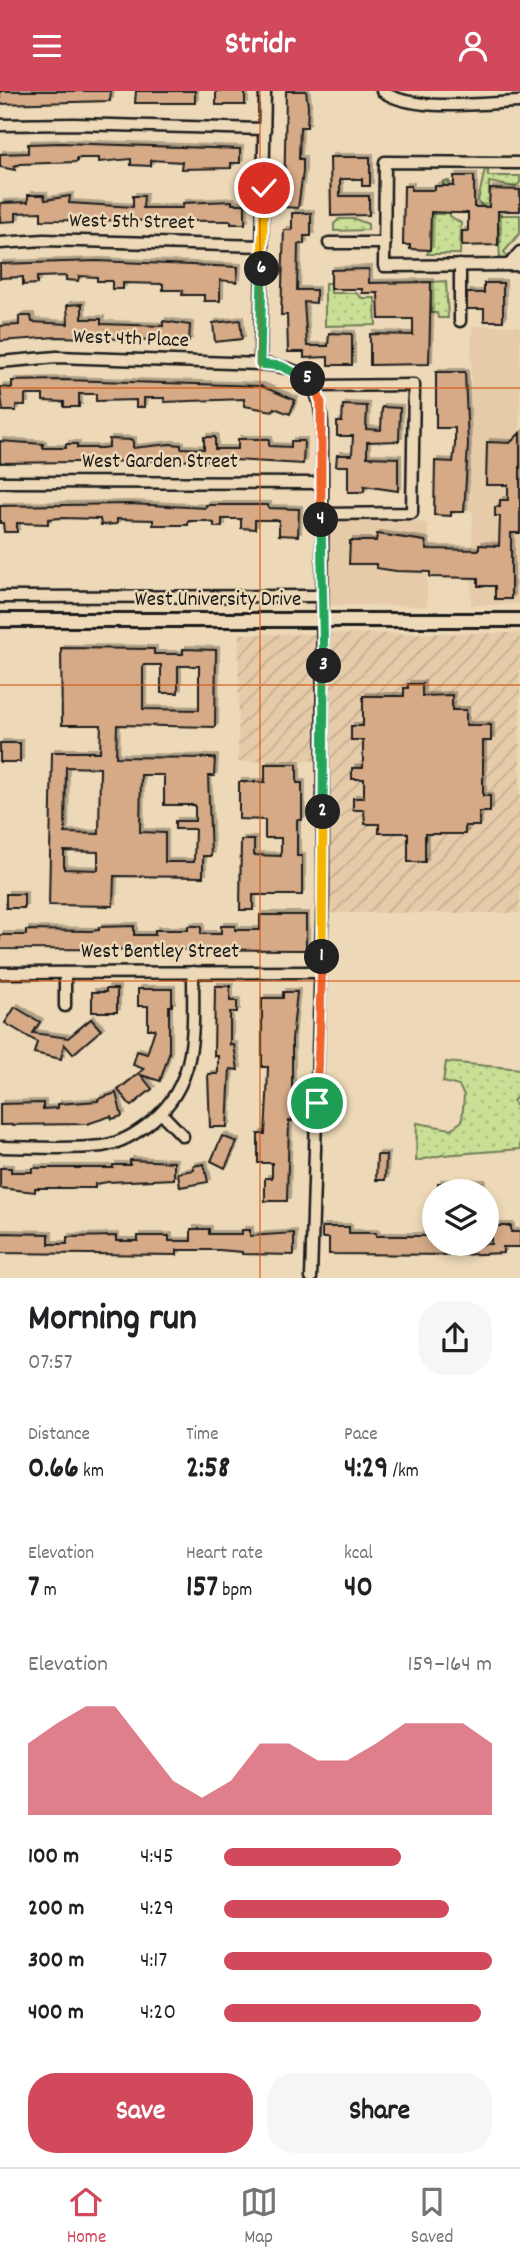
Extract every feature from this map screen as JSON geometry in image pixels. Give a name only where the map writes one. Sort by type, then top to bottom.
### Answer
[{"type":"main road","name":"West University Drive","points":[[0,620],[520,620]]},
{"type":"street","points":[[260,364],[265,91]]},
{"type":"street","points":[[382,91],[393,99],[436,104],[520,102]]},
{"type":"street","points":[[0,125],[74,124],[265,129]]},
{"type":"street","points":[[520,163],[385,162],[384,265],[514,265],[520,252]]},
{"type":"street","name":"West 5th Street","points":[[0,243],[44,240],[263,246]]},
{"type":"street","points":[[328,243],[384,243]]},
{"type":"street","points":[[460,265],[460,321]]},
{"type":"street","name":"West 4th Place","points":[[0,362],[57,357],[260,364],[296,371],[315,386]]},
{"type":"street","points":[[311,1278],[321,972],[324,678],[320,596],[321,403],[315,386],[414,385],[412,513],[321,514]]},
{"type":"street","name":"West Garden Street","points":[[0,482],[321,483]]},
{"type":"street","name":"West University Drive","points":[[0,597],[320,596]]},
{"type":"street","points":[[0,1147],[104,1146],[128,1138],[161,1113],[175,1098],[185,1079],[191,1057],[193,972]]},
{"type":"street","name":"West Bentley Street","points":[[0,973],[321,972]]},
{"type":"street","points":[[65,973],[65,1006]]},
{"type":"street","points":[[161,1113],[183,1136]]},
{"type":"shaded area","points":[[472,326],[520,326],[520,604],[471,605],[473,511],[469,511]]},
{"type":"shaded area","points":[[413,520],[428,524],[427,606],[330,605],[330,527],[342,521]]},
{"type":"shaded area","points":[[520,633],[520,913],[329,913],[331,760],[238,762],[239,634]]},
{"type":"green space","points":[[485,169],[488,169],[488,176],[520,176],[520,183],[515,187],[489,182],[490,215],[483,215],[483,207],[478,201]]},
{"type":"green space","points":[[443,181],[449,181],[450,216],[461,223],[460,254],[427,254],[430,249],[430,214],[443,214]]},
{"type":"green space","points":[[498,215],[520,215],[520,233],[504,252],[507,258],[500,261]]},
{"type":"green space","points":[[339,219],[355,219],[368,224],[368,230],[334,231],[334,224]]},
{"type":"green space","points":[[446,281],[448,318],[438,318],[437,313],[431,313],[431,282]]},
{"type":"green space","points":[[325,283],[331,283],[331,293],[356,293],[362,298],[375,298],[376,325],[325,326]]},
{"type":"green space","points":[[446,1062],[520,1069],[520,1094],[513,1101],[517,1107],[520,1106],[520,1149],[443,1155],[416,1161],[417,1123],[451,1129],[462,1121],[464,1095],[459,1086],[443,1082]]},
{"type":"building","points":[[0,91],[111,91],[110,101],[0,104]]},
{"type":"building","points":[[136,91],[195,91],[195,103],[135,103]]},
{"type":"building","points":[[216,91],[245,91],[245,105],[216,105]]},
{"type":"building","points":[[286,91],[306,91],[308,106],[307,127],[300,127],[299,159],[303,159],[303,172],[298,208],[284,207]]},
{"type":"building","points":[[28,144],[240,149],[240,163],[231,163],[231,168],[181,169],[182,162],[151,160],[151,166],[131,165],[131,159],[99,162],[99,158],[77,158],[77,162],[20,164],[14,166],[15,170],[0,167],[0,154],[28,153]]},
{"type":"building","points":[[330,157],[370,157],[370,186],[362,186],[362,179],[340,179],[340,196],[369,196],[369,215],[331,216]]},
{"type":"building","points":[[454,176],[474,176],[474,207],[489,207],[490,189],[520,190],[520,211],[498,211],[498,245],[462,246],[462,231],[468,231],[468,213],[431,212],[430,250],[410,249],[410,245],[403,245],[404,186],[411,186],[411,190],[435,190],[435,186],[454,186]]},
{"type":"building","points":[[28,195],[44,195],[45,200],[70,196],[69,203],[133,207],[133,196],[144,196],[143,208],[183,208],[183,203],[232,201],[232,204],[245,204],[245,224],[231,224],[231,221],[41,220],[41,212],[16,213],[16,221],[0,222],[1,203],[28,202]]},
{"type":"building","points":[[292,213],[311,213],[311,236],[304,236],[304,244],[298,244],[297,290],[316,290],[316,303],[304,302],[307,346],[328,346],[329,333],[352,334],[352,365],[328,365],[328,357],[304,358],[304,352],[288,352],[287,315],[281,315],[284,230],[292,230]]},
{"type":"building","points":[[97,261],[238,267],[237,282],[220,280],[220,301],[204,301],[204,295],[182,295],[183,290],[163,290],[163,284],[123,283],[123,289],[112,289],[112,281],[97,281],[97,277],[79,276],[78,281],[66,280],[66,276],[37,277],[37,284],[23,285],[23,277],[0,278],[0,264]]},
{"type":"building","points":[[369,269],[369,283],[431,282],[429,364],[370,365],[370,334],[413,335],[413,319],[379,319],[378,293],[362,293],[362,289],[331,289],[331,270]]},
{"type":"building","points":[[484,283],[503,283],[503,321],[484,321],[484,309],[467,309],[467,293],[484,293]]},
{"type":"building","points":[[82,304],[82,319],[101,319],[101,324],[163,326],[163,321],[190,325],[189,341],[57,337],[0,341],[0,326],[19,325],[19,316],[31,316],[32,322],[68,324],[67,305]]},
{"type":"building","points":[[240,320],[242,339],[215,342],[213,323]]},
{"type":"building","points":[[436,372],[465,372],[468,445],[464,512],[451,512],[451,516],[434,515],[435,461],[453,462],[455,445],[455,428],[436,428]]},
{"type":"building","points":[[12,381],[261,386],[295,400],[290,414],[274,408],[273,411],[244,406],[244,399],[164,402],[164,398],[144,398],[144,407],[136,407],[136,400],[96,401],[96,394],[79,394],[79,407],[64,407],[64,402],[43,401],[43,395],[25,395],[25,405],[16,405],[16,411],[3,411],[0,387],[12,388]]},
{"type":"building","points":[[343,405],[367,406],[366,429],[381,430],[382,407],[400,408],[399,441],[367,442],[367,457],[398,458],[398,491],[364,486],[364,492],[348,492],[348,466],[336,466],[337,455],[352,455],[353,436],[337,436],[337,422],[342,422]]},
{"type":"building","points":[[520,433],[520,533],[511,533],[511,599],[495,599],[495,586],[478,586],[478,578],[430,577],[430,572],[396,571],[376,568],[376,564],[349,564],[350,541],[376,541],[377,534],[425,541],[427,549],[479,550],[479,545],[499,546],[500,516],[495,516],[495,507],[500,507],[500,500],[508,500],[508,485],[486,485],[487,442],[510,443]]},
{"type":"building","points":[[204,437],[215,437],[215,449],[238,449],[238,439],[269,439],[269,446],[291,447],[291,441],[304,441],[303,464],[234,460],[0,463],[0,441],[43,444],[43,448],[66,448],[66,444],[77,444],[77,448],[102,448],[109,447],[109,439],[133,440],[133,448],[170,444],[181,445],[181,448],[204,449]]},
{"type":"building","points":[[130,504],[206,508],[206,505],[268,505],[268,508],[299,509],[298,536],[279,535],[279,520],[255,520],[255,529],[241,528],[241,519],[222,519],[222,527],[214,527],[214,523],[206,521],[188,521],[188,525],[153,525],[153,520],[117,519],[117,524],[101,525],[100,519],[61,518],[48,519],[48,524],[17,523],[17,532],[4,532],[3,523],[0,523],[0,506]]},
{"type":"building","points":[[61,648],[154,649],[154,654],[183,654],[183,649],[216,650],[215,727],[117,725],[116,757],[215,758],[214,776],[208,776],[211,856],[203,856],[203,877],[114,876],[113,906],[49,905],[52,752],[100,752],[101,725],[62,725]],"holes":[[[143,665],[161,665],[161,693],[178,693],[178,666],[199,666],[199,710],[143,709]],[[66,767],[100,768],[99,834],[65,833]],[[141,775],[164,775],[164,805],[195,805],[195,821],[175,821],[175,829],[195,829],[194,862],[165,862],[165,833],[140,832]],[[64,851],[98,852],[98,870],[64,869]]]},
{"type":"building","points":[[408,684],[422,684],[422,696],[452,695],[452,710],[466,710],[466,725],[491,725],[491,741],[483,741],[483,796],[490,796],[490,812],[479,812],[479,826],[465,826],[465,834],[425,834],[425,862],[408,862],[408,833],[379,833],[379,824],[365,824],[364,810],[353,810],[353,798],[364,798],[364,779],[352,779],[352,768],[363,768],[363,740],[351,740],[351,726],[363,726],[363,696],[404,696],[404,688],[408,688]]},
{"type":"building","points":[[0,743],[20,743],[20,762],[0,762]]},
{"type":"building","points":[[265,764],[297,764],[297,783],[302,783],[302,820],[297,820],[297,856],[302,856],[302,895],[253,895],[253,910],[240,910],[241,840],[254,840],[254,855],[281,856],[281,838],[265,838],[265,820],[239,819],[239,782],[265,782]]},
{"type":"building","points":[[6,894],[24,894],[24,908],[6,908]]},
{"type":"building","points":[[260,915],[306,915],[306,950],[0,949],[0,935],[26,935],[26,930],[90,931],[99,930],[99,927],[134,926],[134,935],[155,935],[155,930],[188,930],[188,926],[201,926],[201,934],[221,934],[221,926],[235,926],[235,930],[260,930]]},
{"type":"building","points":[[215,986],[230,986],[230,1001],[237,1001],[237,1012],[230,1012],[230,1045],[234,1045],[238,1070],[230,1069],[227,1127],[210,1127],[208,1074],[218,1074],[218,1056],[214,1056]]},
{"type":"building","points":[[106,989],[117,989],[117,1012],[92,1012],[92,992],[106,992]]},
{"type":"building","points":[[138,989],[172,989],[172,1006],[169,1006],[169,1054],[160,1081],[141,1075],[152,1089],[131,1106],[118,1090],[144,1069],[133,1065],[137,1051],[147,1054],[155,1029],[148,1029],[148,1006],[138,1006]]},
{"type":"building","points":[[283,992],[297,992],[292,1040],[292,1121],[289,1121],[287,1201],[265,1201],[265,1178],[272,1178],[272,1163],[258,1163],[258,1134],[265,1134],[268,1067],[262,1067],[262,998],[283,998]]},
{"type":"building","points":[[15,1007],[40,1022],[33,1033],[68,1038],[91,1019],[101,1030],[73,1054],[64,1044],[61,1059],[34,1053],[37,1042],[5,1023]]},
{"type":"building","points":[[116,1093],[122,1116],[112,1119],[111,1116],[87,1124],[0,1125],[0,1104],[43,1103],[43,1109],[58,1108],[58,1104],[98,1101]]},
{"type":"building","points":[[222,1136],[237,1142],[225,1168],[211,1161]]},
{"type":"building","points":[[377,1155],[386,1155],[385,1180],[376,1180]]},
{"type":"building","points":[[130,1160],[174,1162],[174,1179],[108,1182],[95,1184],[95,1188],[35,1188],[35,1192],[0,1188],[0,1168],[11,1168],[11,1172],[32,1172],[32,1168],[113,1168],[113,1165],[130,1165]]},
{"type":"building","points":[[204,1164],[208,1182],[180,1187],[178,1173],[194,1170],[193,1166]]},
{"type":"building","points":[[499,1226],[511,1226],[511,1232],[520,1232],[520,1247],[503,1247],[503,1253],[499,1253]]},
{"type":"building","points":[[322,1227],[349,1227],[349,1233],[376,1233],[376,1236],[422,1236],[422,1255],[329,1254],[329,1238],[322,1238]]},
{"type":"building","points":[[191,1229],[209,1229],[209,1234],[242,1234],[242,1230],[250,1230],[250,1236],[294,1233],[294,1255],[242,1254],[219,1250],[177,1250],[177,1255],[0,1253],[0,1233],[49,1234],[49,1244],[67,1244],[67,1237],[116,1236],[116,1241],[138,1241],[138,1236],[169,1236],[169,1241],[191,1241]]},
{"type":"route","points":[[264,188],[260,364],[281,366],[306,377],[315,386],[321,403],[323,892],[317,1103]]}]
